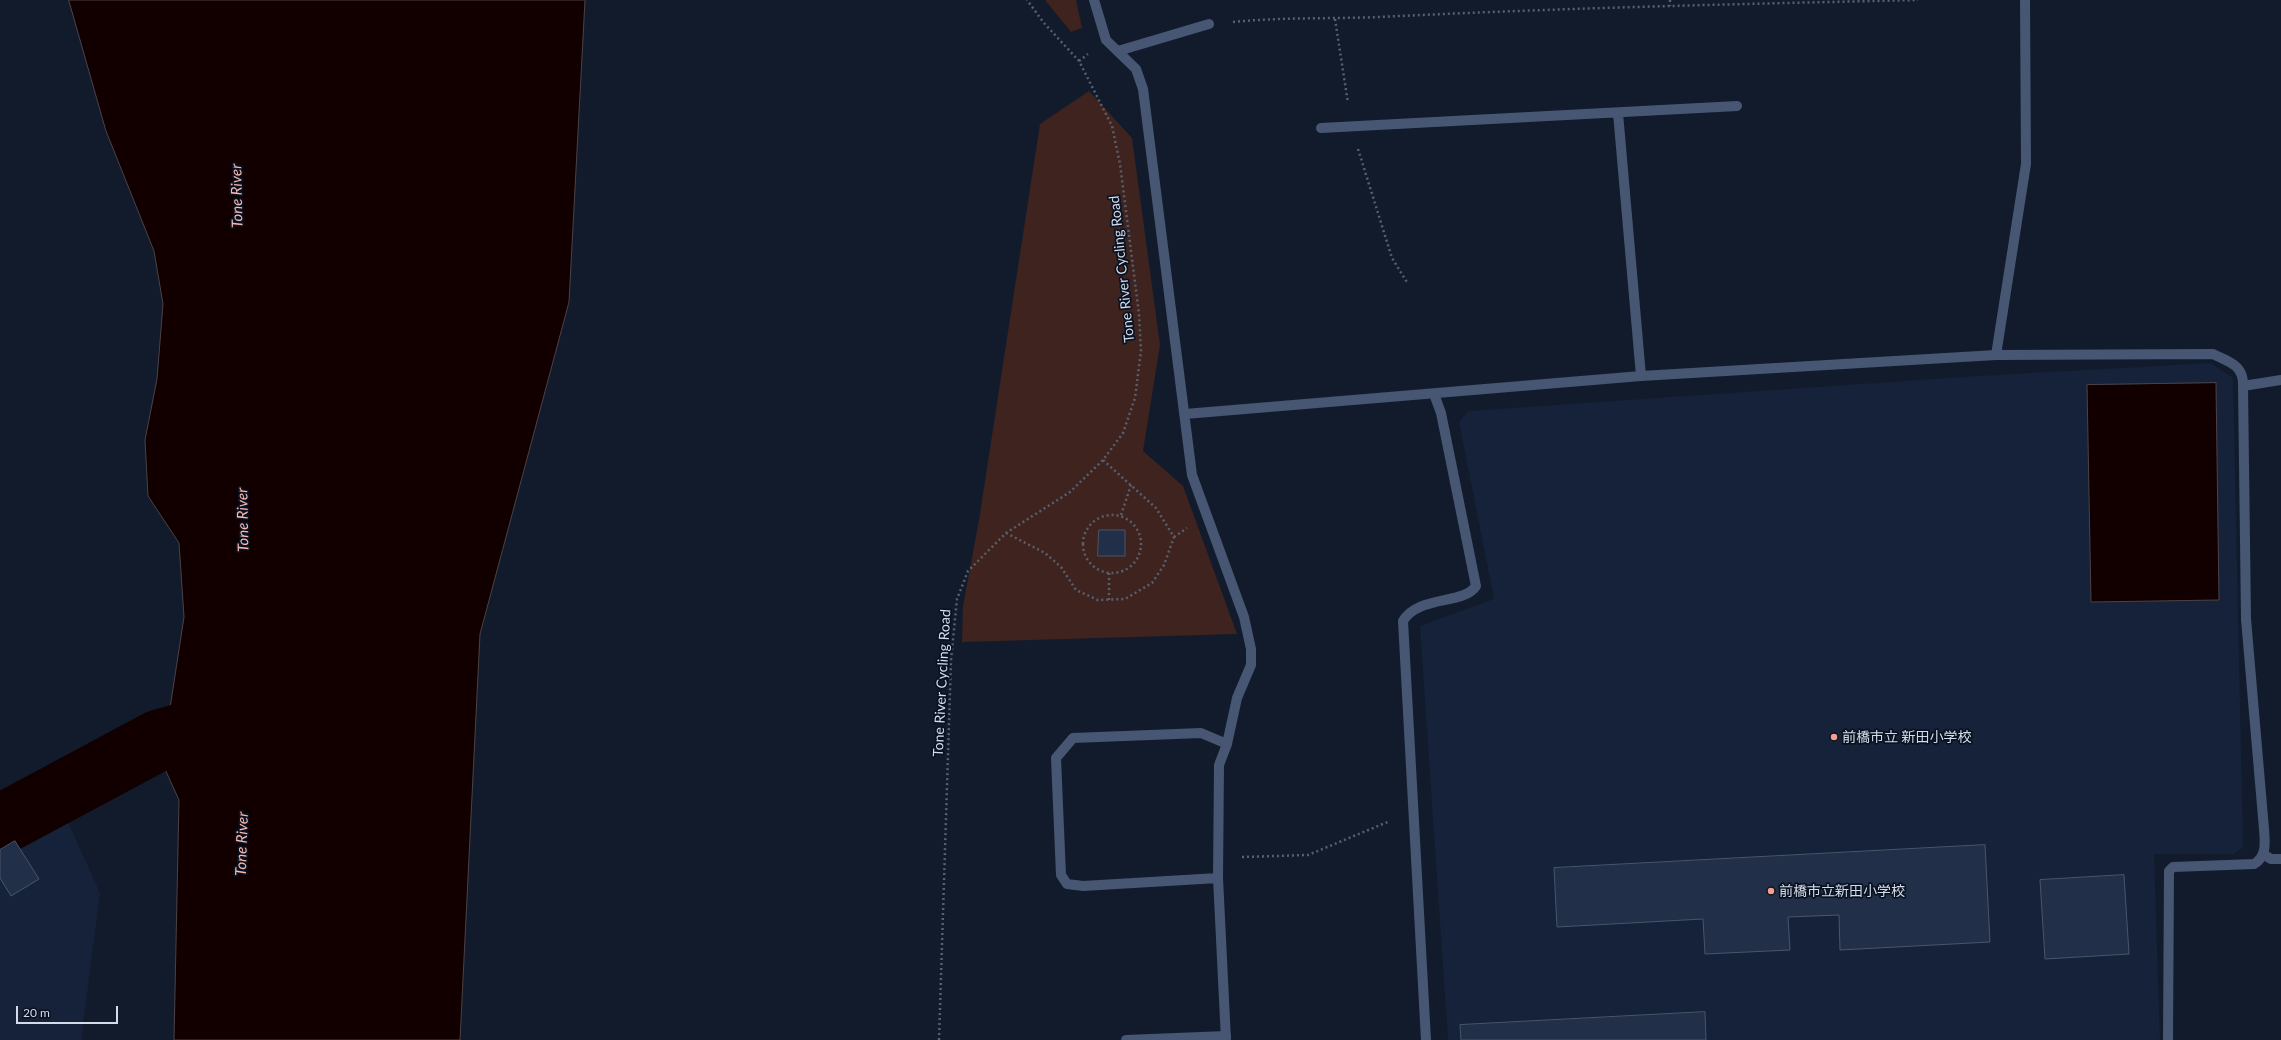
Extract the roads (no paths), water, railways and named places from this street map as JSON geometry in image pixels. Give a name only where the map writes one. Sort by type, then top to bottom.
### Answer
[{"type":"street","points":[[1094,0],[1106,40],[1136,69],[1144,94],[1192,475],[1244,617],[1250,642],[1251,665],[1237,698],[1227,744],[1219,765],[1218,878],[1226,1038],[1126,1040]]},
{"type":"street","points":[[1996,355],[2026,164],[2025,0]]},
{"type":"street","points":[[1118,51],[1209,24]]},
{"type":"street","points":[[1321,128],[1737,106]]},
{"type":"street","points":[[1618,113],[1640,376]]},
{"type":"street","points":[[1185,414],[1640,376],[1996,355],[2213,354],[2241,370],[2244,376],[2246,618],[2264,829],[2263,854],[2260,861],[2254,864],[2173,867],[2169,871],[2168,1040]]},
{"type":"street","points":[[2243,386],[2281,380]]},
{"type":"street","points":[[1426,1040],[1403,621],[1413,608],[1468,593],[1476,586],[1441,413],[1434,394]]},
{"type":"street","points":[[1218,878],[1083,886],[1067,884],[1061,875],[1056,758],[1073,738],[1201,733],[1227,744]]},
{"type":"street","points":[[2263,854],[2271,858],[2281,859]]},
{"type":"water","name":"Tone River","points":[[69,0],[585,0],[569,302],[480,634],[460,1040],[174,1040],[179,800],[164,767],[159,740],[168,721],[184,617],[179,543],[148,496],[145,440],[157,379],[163,304],[154,251],[106,131]]},
{"type":"water","points":[[2216,383],[2219,600],[2091,602],[2087,385]]},
{"type":"waterway","points":[[0,825],[159,740],[211,725],[237,711]]},
{"type":"place","name":"前橋市立 新田小学校","points":[[1834,737]]},
{"type":"place","name":"前橋市立新田小学校","points":[[1771,891]]}]
